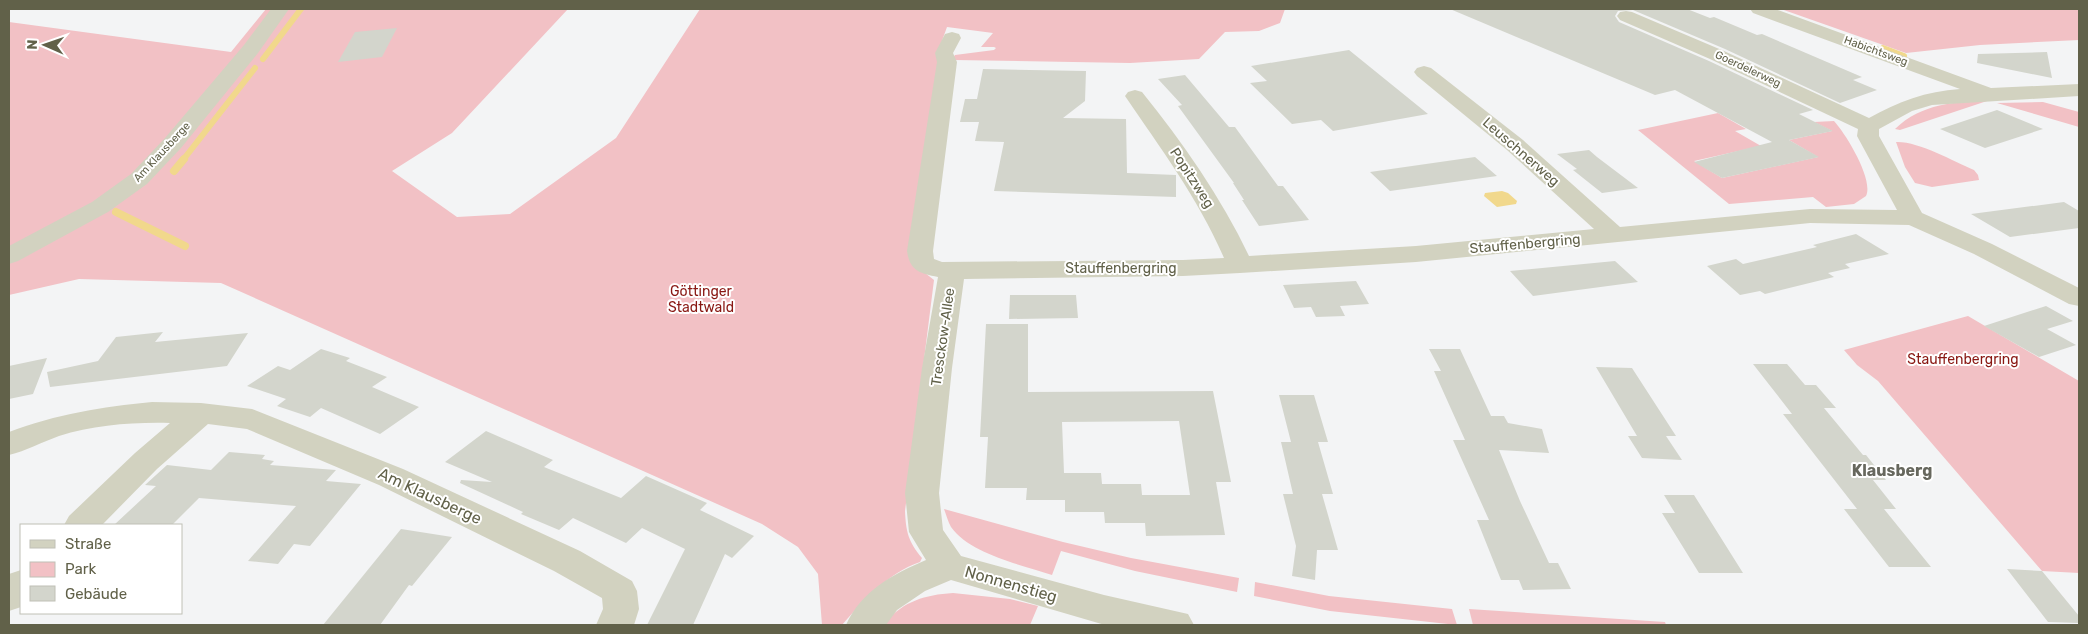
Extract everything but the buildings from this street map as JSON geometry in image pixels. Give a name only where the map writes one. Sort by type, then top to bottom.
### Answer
[{"type":"street","name":"Am Klausberge","points":[[9,256],[100,207],[139,179],[173,143],[251,49],[280,9]]},
{"type":"street","name":"Habichtsweg","points":[[1759,9],[1992,94]]},
{"type":"street","name":"Goerdelerweg","points":[[1626,16],[1717,55],[1869,126]]},
{"type":"street","name":"Tresckow-Allee","points":[[949,566],[926,532],[922,493],[937,368],[952,271],[937,269],[922,263],[920,251],[947,62],[944,53],[952,38]]},
{"type":"street","name":"Leuschnerweg","points":[[1424,72],[1515,145],[1616,236]]},
{"type":"street","points":[[1913,218],[1868,136],[1869,126],[1905,107],[1928,100],[1992,94],[2079,90]]},
{"type":"street","name":"Popitzweg","points":[[1135,96],[1171,146],[1226,232],[1240,265]]},
{"type":"street","name":"Stauffenbergring","points":[[952,271],[1183,268],[1240,265],[1416,254],[1810,216],[1913,218],[1983,249],[2079,298]]},
{"type":"street","name":"Am Klausberge","points":[[10,444],[54,427],[100,417],[152,412],[201,413],[252,419],[391,477],[567,561],[619,591],[622,609],[616,625]]},
{"type":"street","points":[[82,524],[146,461],[201,413]]},
{"type":"street","name":"Nonnenstieg","points":[[865,625],[884,600],[912,580],[949,566],[1104,610],[1175,625]]},
{"type":"street","points":[[9,596],[20,585]]},
{"type":"green space","name":"Göttinger Stadtwald","points":[[266,9],[568,9],[452,133],[392,171],[457,217],[510,214],[616,138],[700,9],[1285,9],[1280,23],[1259,31],[1225,32],[1199,59],[1130,63],[954,60],[955,55],[994,50],[996,48],[994,47],[981,47],[993,33],[947,27],[939,49],[915,265],[934,280],[905,511],[909,536],[922,558],[920,562],[897,573],[877,588],[842,625],[822,625],[818,574],[798,547],[762,524],[221,283],[79,279],[9,295],[9,22],[231,52]]},
{"type":"green space","points":[[1781,9],[2079,9],[2079,40],[1980,45],[1906,53]]},
{"type":"green space","points":[[1990,100],[1900,130],[1895,129],[1905,120],[1928,109],[1952,103]]},
{"type":"green space","points":[[2043,102],[2079,112],[2079,127],[1997,103]]},
{"type":"green space","points":[[1718,113],[1746,129],[1735,131],[1761,146],[1694,161],[1722,178],[1818,157],[1789,140],[1832,131],[1814,122],[1834,121],[1858,157],[1866,179],[1866,196],[1854,204],[1826,207],[1813,197],[1729,204],[1638,130]]},
{"type":"green space","points":[[1896,142],[1925,148],[1946,157],[1974,170],[1979,180],[1932,187],[1915,183],[1905,167]]},
{"type":"green space","points":[[1968,316],[2079,381],[2079,573],[2042,571],[1878,381],[1857,365],[1844,350]]},
{"type":"green space","points":[[944,509],[1063,542],[1131,558],[1239,578],[1237,592],[1135,571],[1061,551],[1052,575],[1012,563],[971,544],[951,527]]},
{"type":"green space","points":[[1255,582],[1329,596],[1452,609],[1457,625],[1330,611],[1254,596]]},
{"type":"green space","points":[[953,593],[1010,599],[1038,606],[1030,625],[885,625],[885,622],[892,615],[916,600],[933,595]]},
{"type":"green space","points":[[1469,609],[1665,622],[1666,625],[1473,625]]},
{"type":"shaded area","points":[[1502,191],[1508,193],[1517,201],[1516,204],[1497,207],[1484,196],[1485,193]]},
{"type":"waterway","points":[[263,59],[301,9]]},
{"type":"waterway","points":[[1883,48],[1904,56]]},
{"type":"waterway","points":[[183,160],[255,68]]},
{"type":"waterway","points":[[174,171],[184,159]]},
{"type":"waterway","points":[[116,212],[185,246]]},
{"type":"district","name":"Klausberg","points":[[1892,470]]}]
